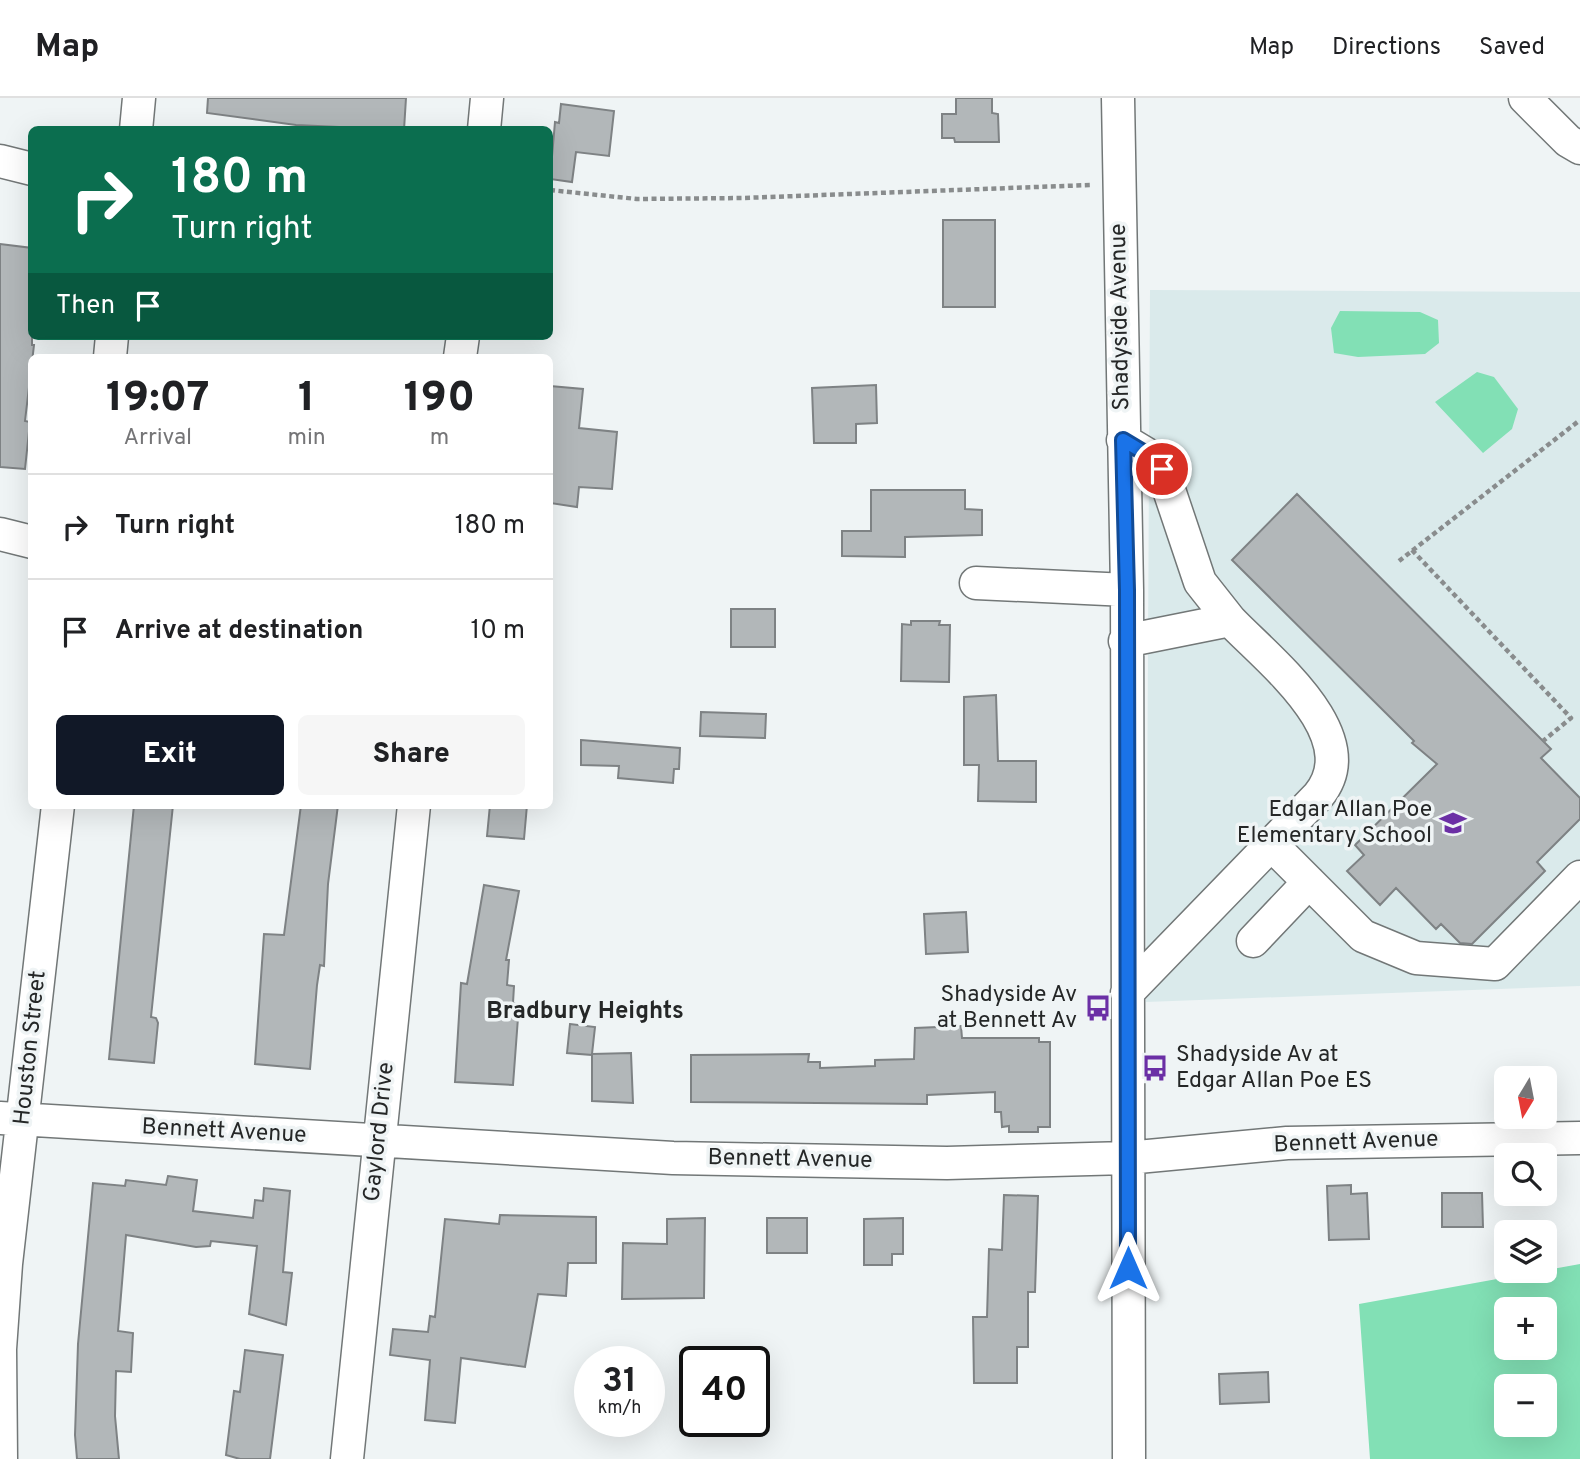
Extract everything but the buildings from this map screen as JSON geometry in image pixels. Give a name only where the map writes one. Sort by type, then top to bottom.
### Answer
[{"type":"street","points":[[136,126],[139,98]]},
{"type":"street","points":[[484,126],[487,98]]},
{"type":"street","name":"Shadyside Avenue","points":[[1118,98],[1127,590],[1125,641],[1129,1459]]},
{"type":"street","points":[[1525,98],[1568,141],[1580,148]]},
{"type":"street","points":[[0,161],[28,168]]},
{"type":"street","points":[[1123,440],[1147,453],[1162,469],[1200,582],[1230,620],[1306,698],[1325,727],[1332,759],[1329,784],[1127,993]]},
{"type":"street","points":[[0,534],[28,541]]},
{"type":"street","points":[[976,583],[1127,590]]},
{"type":"street","points":[[1125,641],[1230,620]]},
{"type":"street","name":"Houston Street","points":[[1,1459],[0,1349],[12,1119],[57,809]]},
{"type":"street","name":"Gaylord Drive","points":[[347,1459],[414,809]]},
{"type":"street","points":[[1272,845],[1363,936],[1416,958],[1495,964],[1580,877]]},
{"type":"street","points":[[1253,942],[1309,882]]},
{"type":"street","name":"Bennett Avenue","points":[[12,1119],[673,1158],[947,1163],[1127,1158],[1287,1143],[1580,1138]]},
{"type":"path","points":[[553,190],[637,199],[743,198],[1119,184]]},
{"type":"path","points":[[1399,561],[1580,420]]},
{"type":"path","points":[[1412,550],[1571,718],[1544,741]]},
{"type":"shaded area","points":[[1150,290],[1580,292],[1580,986],[1146,1002]]},
{"type":"green space","points":[[1340,311],[1420,312],[1438,320],[1439,343],[1425,354],[1358,357],[1334,353],[1331,328]]},
{"type":"green space","points":[[1477,372],[1494,377],[1518,409],[1512,429],[1483,453],[1435,402]]},
{"type":"green space","points":[[1580,1264],[1580,1459],[1370,1459],[1359,1304],[1494,1280],[1494,1283],[1557,1283],[1557,1268]]},
{"type":"place","name":"Edgar Allan Poe Elementary School","points":[[1453,823]]},
{"type":"place","name":"Shadyside Av at Bennett Av","points":[[1098,1008]]},
{"type":"place","name":"Shadyside Av at Edgar Allan Poe ES","points":[[1155,1068]]},
{"type":"district","name":"Bradbury Heights","points":[[585,1012]]},
{"type":"route","points":[[1128,1268],[1127,590],[1123,440],[1141,449],[1162,469]]}]
